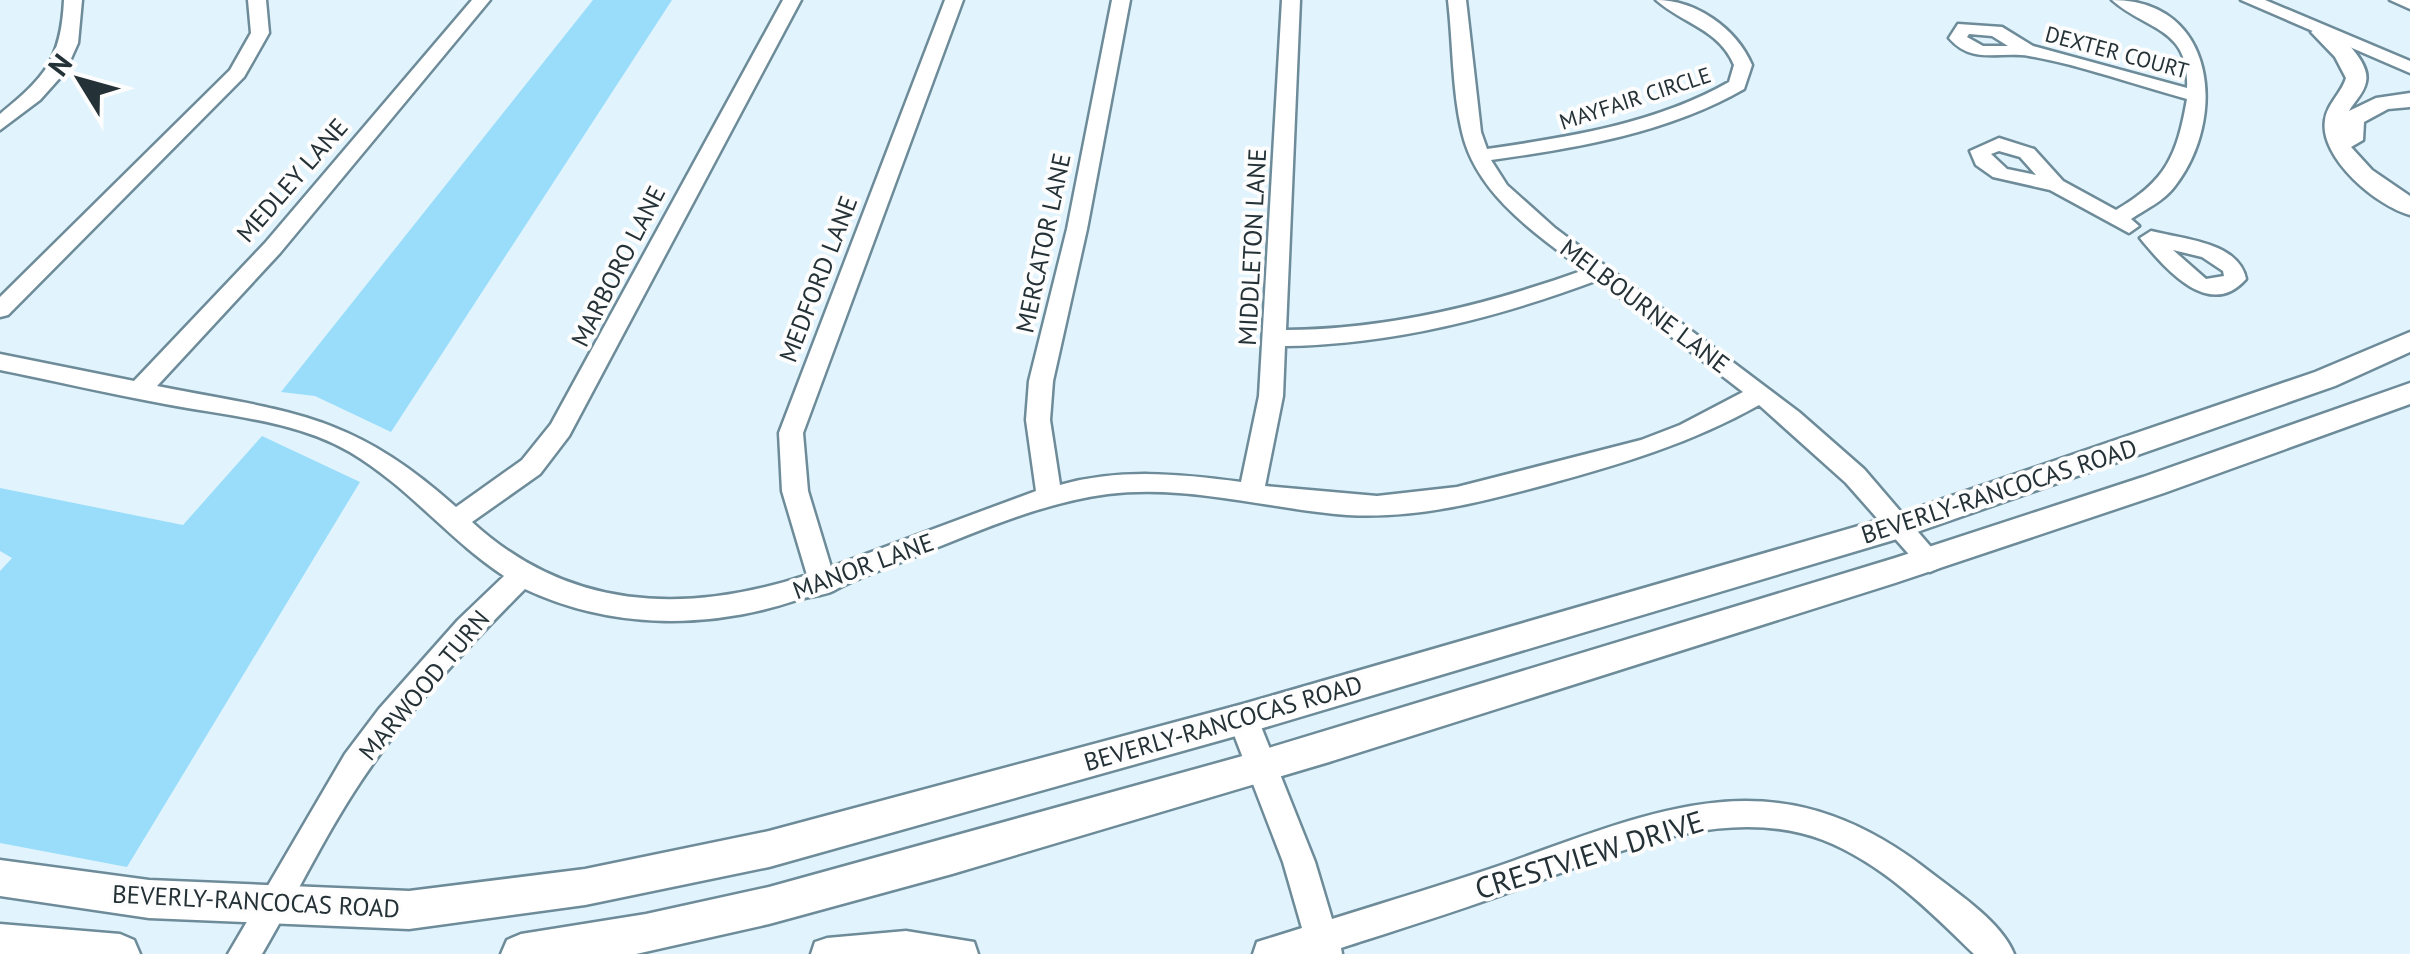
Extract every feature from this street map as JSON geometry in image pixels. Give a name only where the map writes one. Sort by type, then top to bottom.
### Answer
[{"type":"main road","points":[[2322,32],[2356,69],[2357,82],[2336,119],[2335,134],[2342,150],[2358,169],[2410,207]]},
{"type":"main road","points":[[2410,100],[2365,110],[2352,120],[2348,134],[2368,168],[2410,196]]},
{"type":"main road","name":"BEVERLY-RANCOCAS ROAD","points":[[0,878],[149,899],[409,910],[585,887],[768,849],[1243,719],[1897,527],[2325,379],[2410,342]]},
{"type":"main road","name":"BEVERLY-RANCOCAS ROAD","points":[[521,954],[608,942],[807,899],[1261,766],[1930,561],[2221,464],[2410,393]]},
{"type":"main road","points":[[0,943],[120,954]]},
{"type":"street","points":[[0,124],[49,81],[68,56],[72,0]]},
{"type":"street","points":[[0,310],[238,73],[260,33],[257,0]]},
{"type":"street","name":"MEDLEY LANE","points":[[139,390],[194,336],[280,238],[481,0]]},
{"type":"street","name":"MARBORO LANE","points":[[452,522],[531,467],[560,430],[792,0]]},
{"type":"street","name":"MEDFORD LANE","points":[[823,583],[796,500],[789,456],[791,433],[954,0]]},
{"type":"street","name":"MERCATOR LANE","points":[[1050,499],[1038,420],[1042,381],[1077,229],[1121,0]]},
{"type":"street","name":"MIDDLETON LANE","points":[[1252,494],[1272,396],[1292,0]]},
{"type":"street","name":"MELBOURNE LANE","points":[[1457,0],[1469,117],[1489,175],[1514,204],[1761,393],[1838,458],[1930,561]]},
{"type":"street","name":"MAYFAIR CIRCLE","points":[[1480,156],[1591,140],[1716,97],[1737,85],[1742,66],[1732,44],[1665,0]]},
{"type":"street","points":[[2116,219],[2154,194],[2172,175],[2184,152],[2196,96],[2196,61],[2184,39],[2120,0]]},
{"type":"street","points":[[2250,0],[2410,68]]},
{"type":"street","points":[[2399,0],[2410,4]]},
{"type":"street","name":"DEXTER COURT","points":[[2027,50],[2196,96]]},
{"type":"street","points":[[2056,185],[2152,238]]},
{"type":"street","points":[[1276,338],[1377,335],[1426,327],[1498,309],[1599,272]]},
{"type":"street","name":"MANOR LANE","points":[[0,362],[273,416],[328,432],[377,456],[502,566],[521,576],[603,606],[667,610],[738,605],[823,583],[1078,490],[1126,484],[1355,506],[1428,504],[1463,498],[1662,442],[1761,393]]},
{"type":"street","name":"MARWOOD TURN","points":[[244,954],[388,718],[468,628],[521,576]]},
{"type":"street","points":[[1243,719],[1299,862],[1324,947]]},
{"type":"street","name":"CRESTVIEW DRIVE","points":[[1268,954],[1324,947],[1682,820],[1760,812],[1801,819],[1843,834],[1883,855],[1924,885],[1998,954]]},
{"type":"street","points":[[827,954],[906,947],[962,954]]},
{"type":"shaded area","points":[[593,0],[672,0],[391,432],[315,396],[281,392]]},
{"type":"shaded area","points":[[262,436],[360,482],[127,867],[0,843],[0,571],[12,558],[0,551],[0,488],[183,525]]}]
